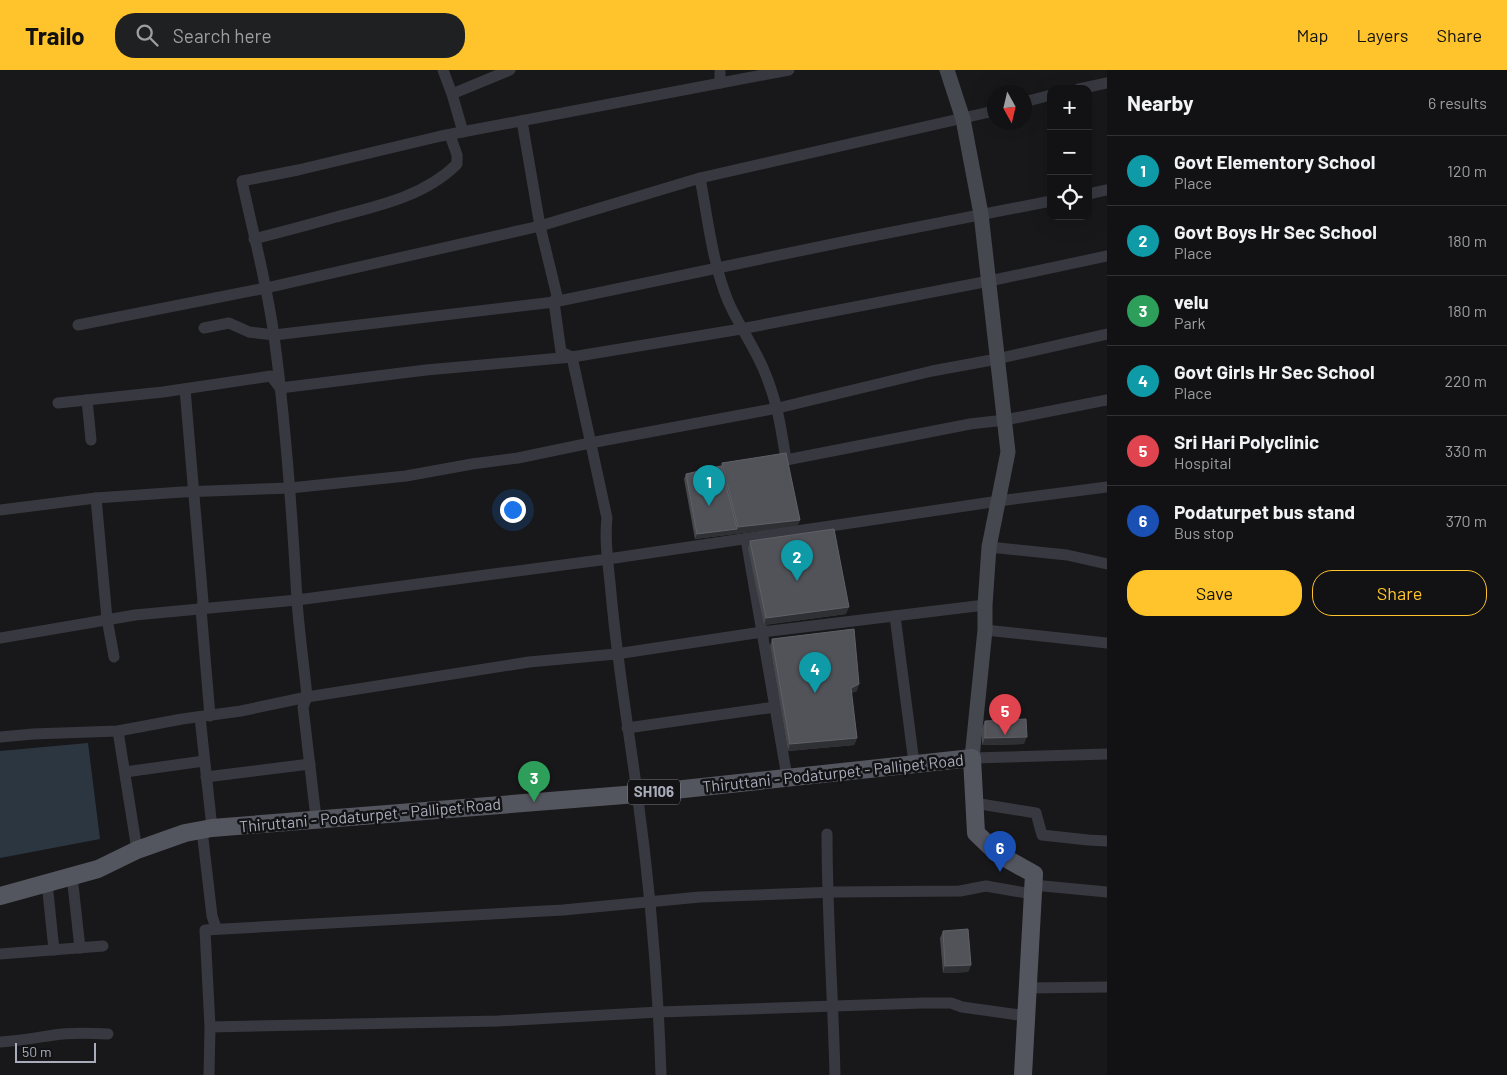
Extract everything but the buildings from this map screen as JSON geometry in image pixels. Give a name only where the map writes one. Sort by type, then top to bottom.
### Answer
[{"type":"main road","points":[[947,70],[962,119],[981,214],[1008,452],[989,547],[985,630],[972,758]]},
{"type":"main road","name":"Thiruttani - Podaturpet - Pallipet Road","points":[[0,896],[98,868],[137,850],[185,833],[207,829],[316,818],[637,794],[972,758],[976,833],[998,854],[1034,874],[1033,889]]},
{"type":"main road","points":[[1023,1075],[1033,889]]},
{"type":"street","points":[[443,70],[463,132]]},
{"type":"street","points":[[452,94],[510,70]]},
{"type":"street","points":[[720,70],[720,83]]},
{"type":"street","points":[[316,818],[303,707],[308,697],[297,600],[285,420],[266,288],[242,181],[463,132],[788,70]]},
{"type":"street","points":[[1092,86],[1107,83]]},
{"type":"street","points":[[1032,100],[1047,97]]},
{"type":"street","points":[[78,325],[266,288],[540,226],[700,178],[987,112]]},
{"type":"street","points":[[522,121],[540,226],[557,296],[554,302],[561,352],[572,357]]},
{"type":"street","points":[[254,239],[387,204],[422,188],[451,170],[457,164],[457,155],[450,135]]},
{"type":"street","points":[[700,178],[717,269],[728,301],[763,368],[778,408],[787,465],[970,424],[1005,420],[1107,400]]},
{"type":"street","points":[[1092,193],[1107,190]]},
{"type":"street","points":[[204,328],[229,323],[249,332],[274,335],[554,302],[1047,202]]},
{"type":"street","points":[[280,388],[426,370],[572,357],[741,329],[1107,256]]},
{"type":"street","points":[[0,510],[96,498],[195,491],[290,488],[406,476],[518,458],[778,408],[932,371],[997,359],[1107,334]]},
{"type":"street","points":[[572,357],[607,518],[605,538],[616,654],[637,794],[649,902],[659,1012],[660,1075]]},
{"type":"street","points":[[58,403],[271,376],[280,388]]},
{"type":"street","points":[[185,388],[203,602],[201,609],[205,716],[204,761],[212,916],[216,928]]},
{"type":"street","points":[[86,400],[91,440]]},
{"type":"street","points":[[0,638],[135,615],[297,600],[608,560],[746,539],[773,540],[799,527],[1107,487]]},
{"type":"street","points":[[96,498],[107,620],[114,657]]},
{"type":"street","points":[[746,539],[787,777]]},
{"type":"street","points":[[989,547],[1067,554],[1107,564]]},
{"type":"street","points":[[0,737],[118,731],[241,711],[308,697],[406,683],[529,662],[616,654],[814,625],[985,605]]},
{"type":"street","points":[[895,616],[914,763]]},
{"type":"street","points":[[814,625],[816,641]]},
{"type":"street","points":[[985,630],[1107,643]]},
{"type":"street","points":[[627,728],[775,707]]},
{"type":"street","points":[[118,731],[137,850]]},
{"type":"street","points":[[972,758],[1107,754]]},
{"type":"street","points":[[125,772],[204,761]]},
{"type":"street","points":[[206,777],[310,764]]},
{"type":"street","points":[[974,803],[1036,813],[1042,834],[1107,841]]},
{"type":"street","points":[[826,834],[827,892],[834,1006],[834,1075]]},
{"type":"street","points":[[72,876],[80,948]]},
{"type":"street","points":[[47,883],[54,950]]},
{"type":"street","points":[[209,1075],[210,1027],[205,930],[496,914],[700,897],[827,892],[960,891],[986,886],[1107,892]]},
{"type":"street","points":[[0,954],[103,946]]},
{"type":"street","points":[[1029,988],[1107,987]]},
{"type":"street","points":[[210,1027],[498,1021],[659,1012],[951,1002],[962,1007],[1026,1016]]},
{"type":"street","points":[[0,1042],[26,1041],[55,1035],[108,1034]]},
{"type":"shaded area","points":[[88,743],[100,839],[0,858],[0,751]]},
{"type":"place","name":"Govt Elementory School","points":[[709,506]]},
{"type":"place","name":"Govt Boys Hr Sec School","points":[[797,581]]},
{"type":"place","name":"Govt Girls Hr Sec School","points":[[815,693]]},
{"type":"place","name":"Sri Hari Polyclinic","points":[[1005,735]]},
{"type":"place","name":"velu","points":[[534,802]]},
{"type":"place","name":"Podaturpet bus stand","points":[[1000,872]]}]
